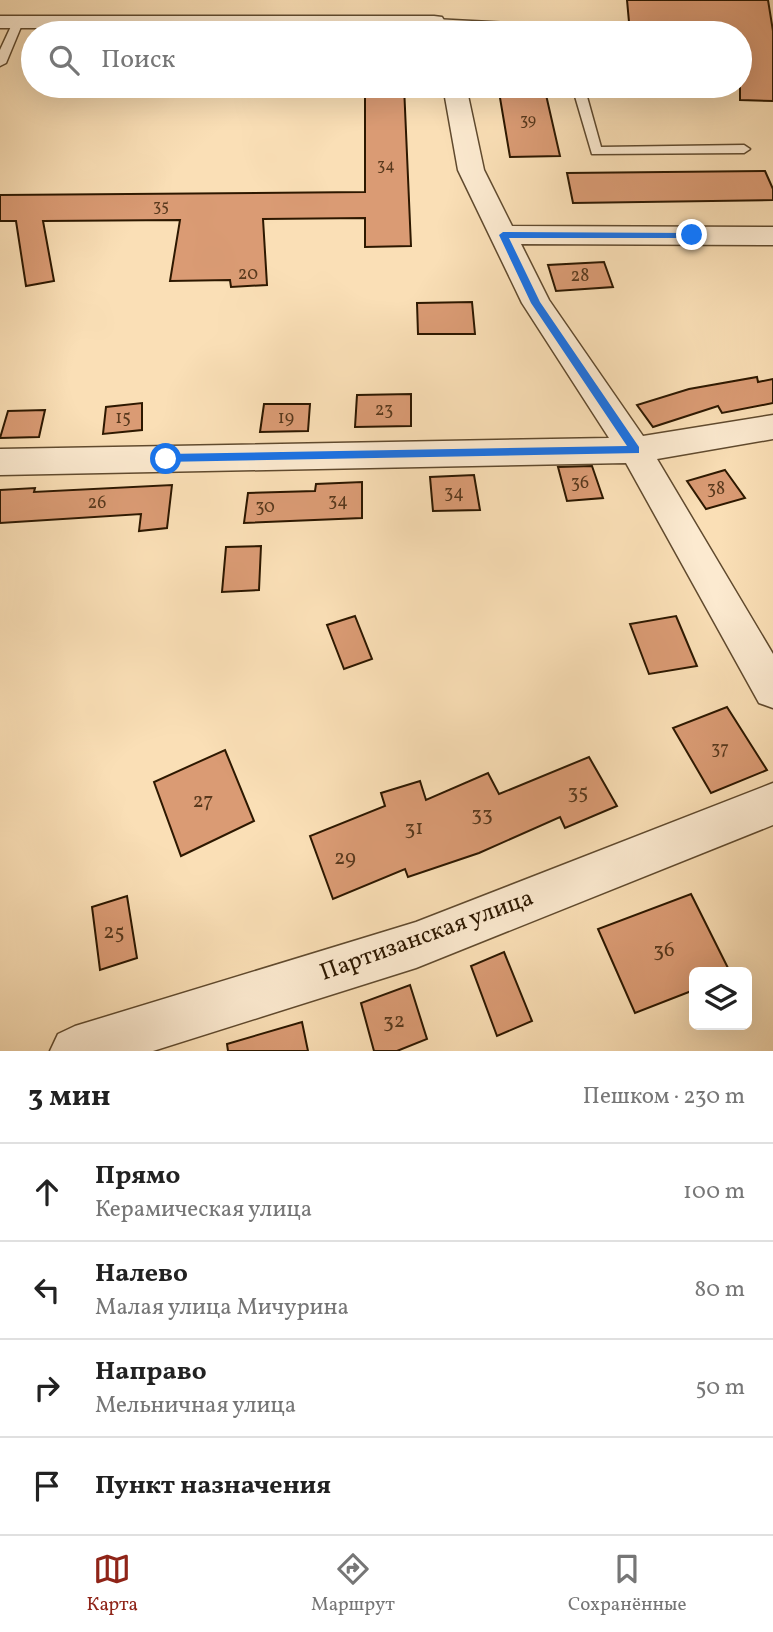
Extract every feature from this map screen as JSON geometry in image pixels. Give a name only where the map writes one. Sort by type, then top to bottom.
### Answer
[{"type":"street","points":[[433,0],[437,21]]},
{"type":"street","points":[[456,98],[471,170],[536,303],[635,450],[773,690]]},
{"type":"street","points":[[503,235],[773,236]]},
{"type":"street","points":[[0,462],[635,450],[773,427]]},
{"type":"street","name":"Партизанская улица","points":[[75,1051],[416,945],[773,804]]},
{"type":"lane","points":[[0,63],[9,22]]},
{"type":"lane","points":[[581,98],[596,151],[744,149]]},
{"type":"building","points":[[627,0],[768,0],[773,31],[773,101],[740,100],[752,98],[752,21],[629,21]]},
{"type":"building","points":[[365,98],[405,98],[411,246],[365,247],[365,218],[263,219],[267,285],[231,287],[230,280],[170,281],[180,220],[43,221],[54,281],[26,286],[16,221],[0,221],[0,195],[365,192]]},
{"type":"building","points":[[500,98],[547,98],[560,156],[510,157]]},
{"type":"building","points":[[765,171],[773,189],[773,200],[573,203],[567,173]]},
{"type":"building","points":[[604,262],[613,287],[556,291],[548,265]]},
{"type":"building","points":[[472,302],[475,334],[418,334],[417,303]]},
{"type":"building","points":[[757,377],[758,382],[773,379],[773,403],[722,413],[718,406],[653,427],[637,405],[689,389]]},
{"type":"building","points":[[411,394],[411,426],[355,427],[357,395]]},
{"type":"building","points":[[142,403],[142,430],[103,434],[106,407]]},
{"type":"building","points":[[264,404],[310,404],[308,431],[260,432]]},
{"type":"building","points":[[45,410],[39,437],[0,438],[8,411]]},
{"type":"building","points":[[592,466],[603,498],[567,501],[558,467]]},
{"type":"building","points":[[725,470],[745,498],[706,509],[687,481]]},
{"type":"building","points":[[474,475],[480,510],[433,511],[430,477]]},
{"type":"building","points":[[362,482],[362,518],[244,523],[248,493],[315,491],[316,484]]},
{"type":"building","points":[[172,485],[167,528],[139,531],[141,514],[0,523],[0,490],[35,488],[34,492]]},
{"type":"building","points":[[261,546],[259,590],[222,592],[226,547]]},
{"type":"building","points":[[355,616],[372,659],[344,669],[327,625]]},
{"type":"building","points":[[676,616],[697,666],[649,674],[630,624]]},
{"type":"building","points":[[727,707],[767,770],[711,793],[673,728]]},
{"type":"building","points":[[225,750],[254,821],[181,856],[154,782]]},
{"type":"building","points":[[589,757],[617,806],[565,828],[560,817],[479,853],[408,877],[405,869],[333,899],[310,836],[385,806],[381,793],[420,781],[426,800],[488,773],[499,794]]},
{"type":"building","points":[[691,894],[728,967],[689,967],[689,992],[635,1013],[598,929]]},
{"type":"building","points":[[127,896],[137,958],[100,970],[92,907]]},
{"type":"building","points":[[504,952],[532,1021],[497,1036],[471,966]]},
{"type":"building","points":[[410,985],[427,1039],[397,1051],[374,1051],[361,1003]]},
{"type":"building","points":[[302,1022],[308,1051],[228,1051],[227,1044]]},
{"type":"route","points":[[166,459],[635,450],[536,303],[503,235],[692,235]]}]
